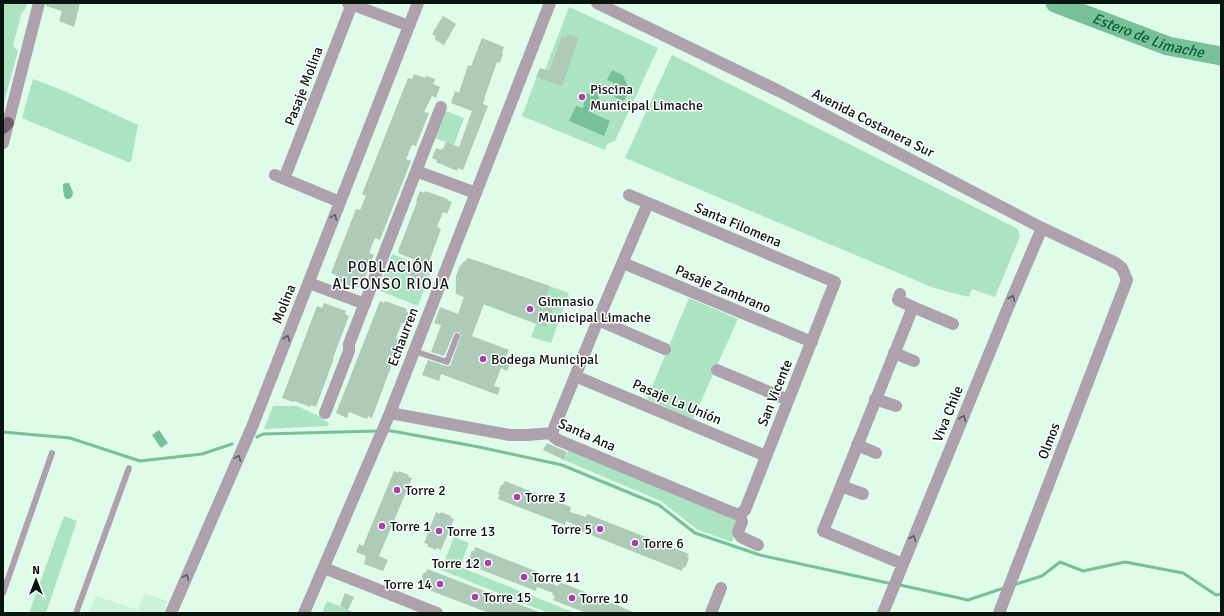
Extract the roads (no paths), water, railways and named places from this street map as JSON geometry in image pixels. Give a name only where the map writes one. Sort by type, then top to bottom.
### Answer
[{"type":"street","points":[[3,143],[6,125],[39,3]]},
{"type":"street","name":"Molina","points":[[170,613],[252,427],[418,3]]},
{"type":"street","name":"Echaurren","points":[[304,613],[390,413],[550,3]]},
{"type":"street","name":"Avenida Costanera Sur","points":[[597,3],[779,91],[1042,228],[1116,263],[1122,268],[1127,280]]},
{"type":"street","name":"Pasaje Molina","points":[[340,202],[279,177],[350,4],[409,26]]},
{"type":"street","points":[[325,413],[349,351],[349,344],[441,107]]},
{"type":"street","points":[[416,171],[476,193]]},
{"type":"street","name":"Santa Filomena","points":[[629,195],[835,282]]},
{"type":"street","points":[[552,433],[648,203]]},
{"type":"street","name":"Viva Chile","points":[[882,613],[1042,228]]},
{"type":"street","name":"Pasaje Zambrano","points":[[623,263],[812,342]]},
{"type":"street","name":"Olmos","points":[[1000,613],[1127,280]]},
{"type":"street","points":[[309,282],[365,304]]},
{"type":"street","name":"San Vicente","points":[[740,514],[744,510],[835,282]]},
{"type":"street","points":[[900,294],[898,300],[953,324]]},
{"type":"street","points":[[903,564],[823,531],[913,307]]},
{"type":"street","points":[[598,320],[665,348]]},
{"type":"street","points":[[894,353],[914,361]]},
{"type":"street","points":[[717,370],[788,400]]},
{"type":"street","name":"Pasaje La Unión","points":[[575,376],[766,456]]},
{"type":"street","points":[[876,399],[896,406]]},
{"type":"street","name":"Santa Ana","points":[[390,413],[510,436],[527,436],[552,433],[558,440],[736,514],[740,514]]},
{"type":"street","points":[[857,445],[876,453]]},
{"type":"street","points":[[841,486],[863,494]]},
{"type":"street","points":[[740,514],[742,522],[738,532],[739,535],[758,546]]},
{"type":"street","points":[[324,568],[437,613]]},
{"type":"street","points":[[711,613],[721,588]]},
{"type":"lane","points":[[414,351],[447,362],[457,336]]},
{"type":"lane","points":[[3,593],[52,453]]},
{"type":"lane","points":[[76,613],[128,468]]},
{"type":"waterway","name":"Estero de Limache","points":[[1055,3],[1168,46],[1221,56]]},
{"type":"waterway","points":[[257,437],[263,434],[378,431]]},
{"type":"waterway","points":[[386,431],[479,447],[562,465],[659,505],[695,533],[760,555],[888,583]]},
{"type":"waterway","points":[[3,432],[70,438],[140,461],[202,454],[232,444]]},
{"type":"waterway","points":[[1013,585],[1042,576],[1060,562],[1083,571],[1125,562],[1183,573],[1216,595],[1221,594]]},
{"type":"waterway","points":[[900,585],[968,600],[1004,588]]},
{"type":"place","name":"Piscina Municipal Limache","points":[[582,97]]},
{"type":"place","name":"Gimnasio Municipal Limache","points":[[530,309]]},
{"type":"place","name":"Bodega Municipal","points":[[483,359]]},
{"type":"place","name":"Torre 2","points":[[397,490]]},
{"type":"place","name":"Torre 3","points":[[517,497]]},
{"type":"place","name":"Torre 1","points":[[382,526]]},
{"type":"place","name":"Torre 5","points":[[600,529]]},
{"type":"place","name":"Torre 13","points":[[439,531]]},
{"type":"place","name":"Torre 6","points":[[635,543]]},
{"type":"place","name":"Torre 12","points":[[488,563]]},
{"type":"place","name":"Torre 11","points":[[524,577]]},
{"type":"place","name":"Torre 14","points":[[440,584]]},
{"type":"place","name":"Torre 15","points":[[475,597]]},
{"type":"place","name":"Torre 10","points":[[572,598]]},
{"type":"district","name":"POBLACIÓN ALFONSO RIOJA","points":[[391,276]]}]
